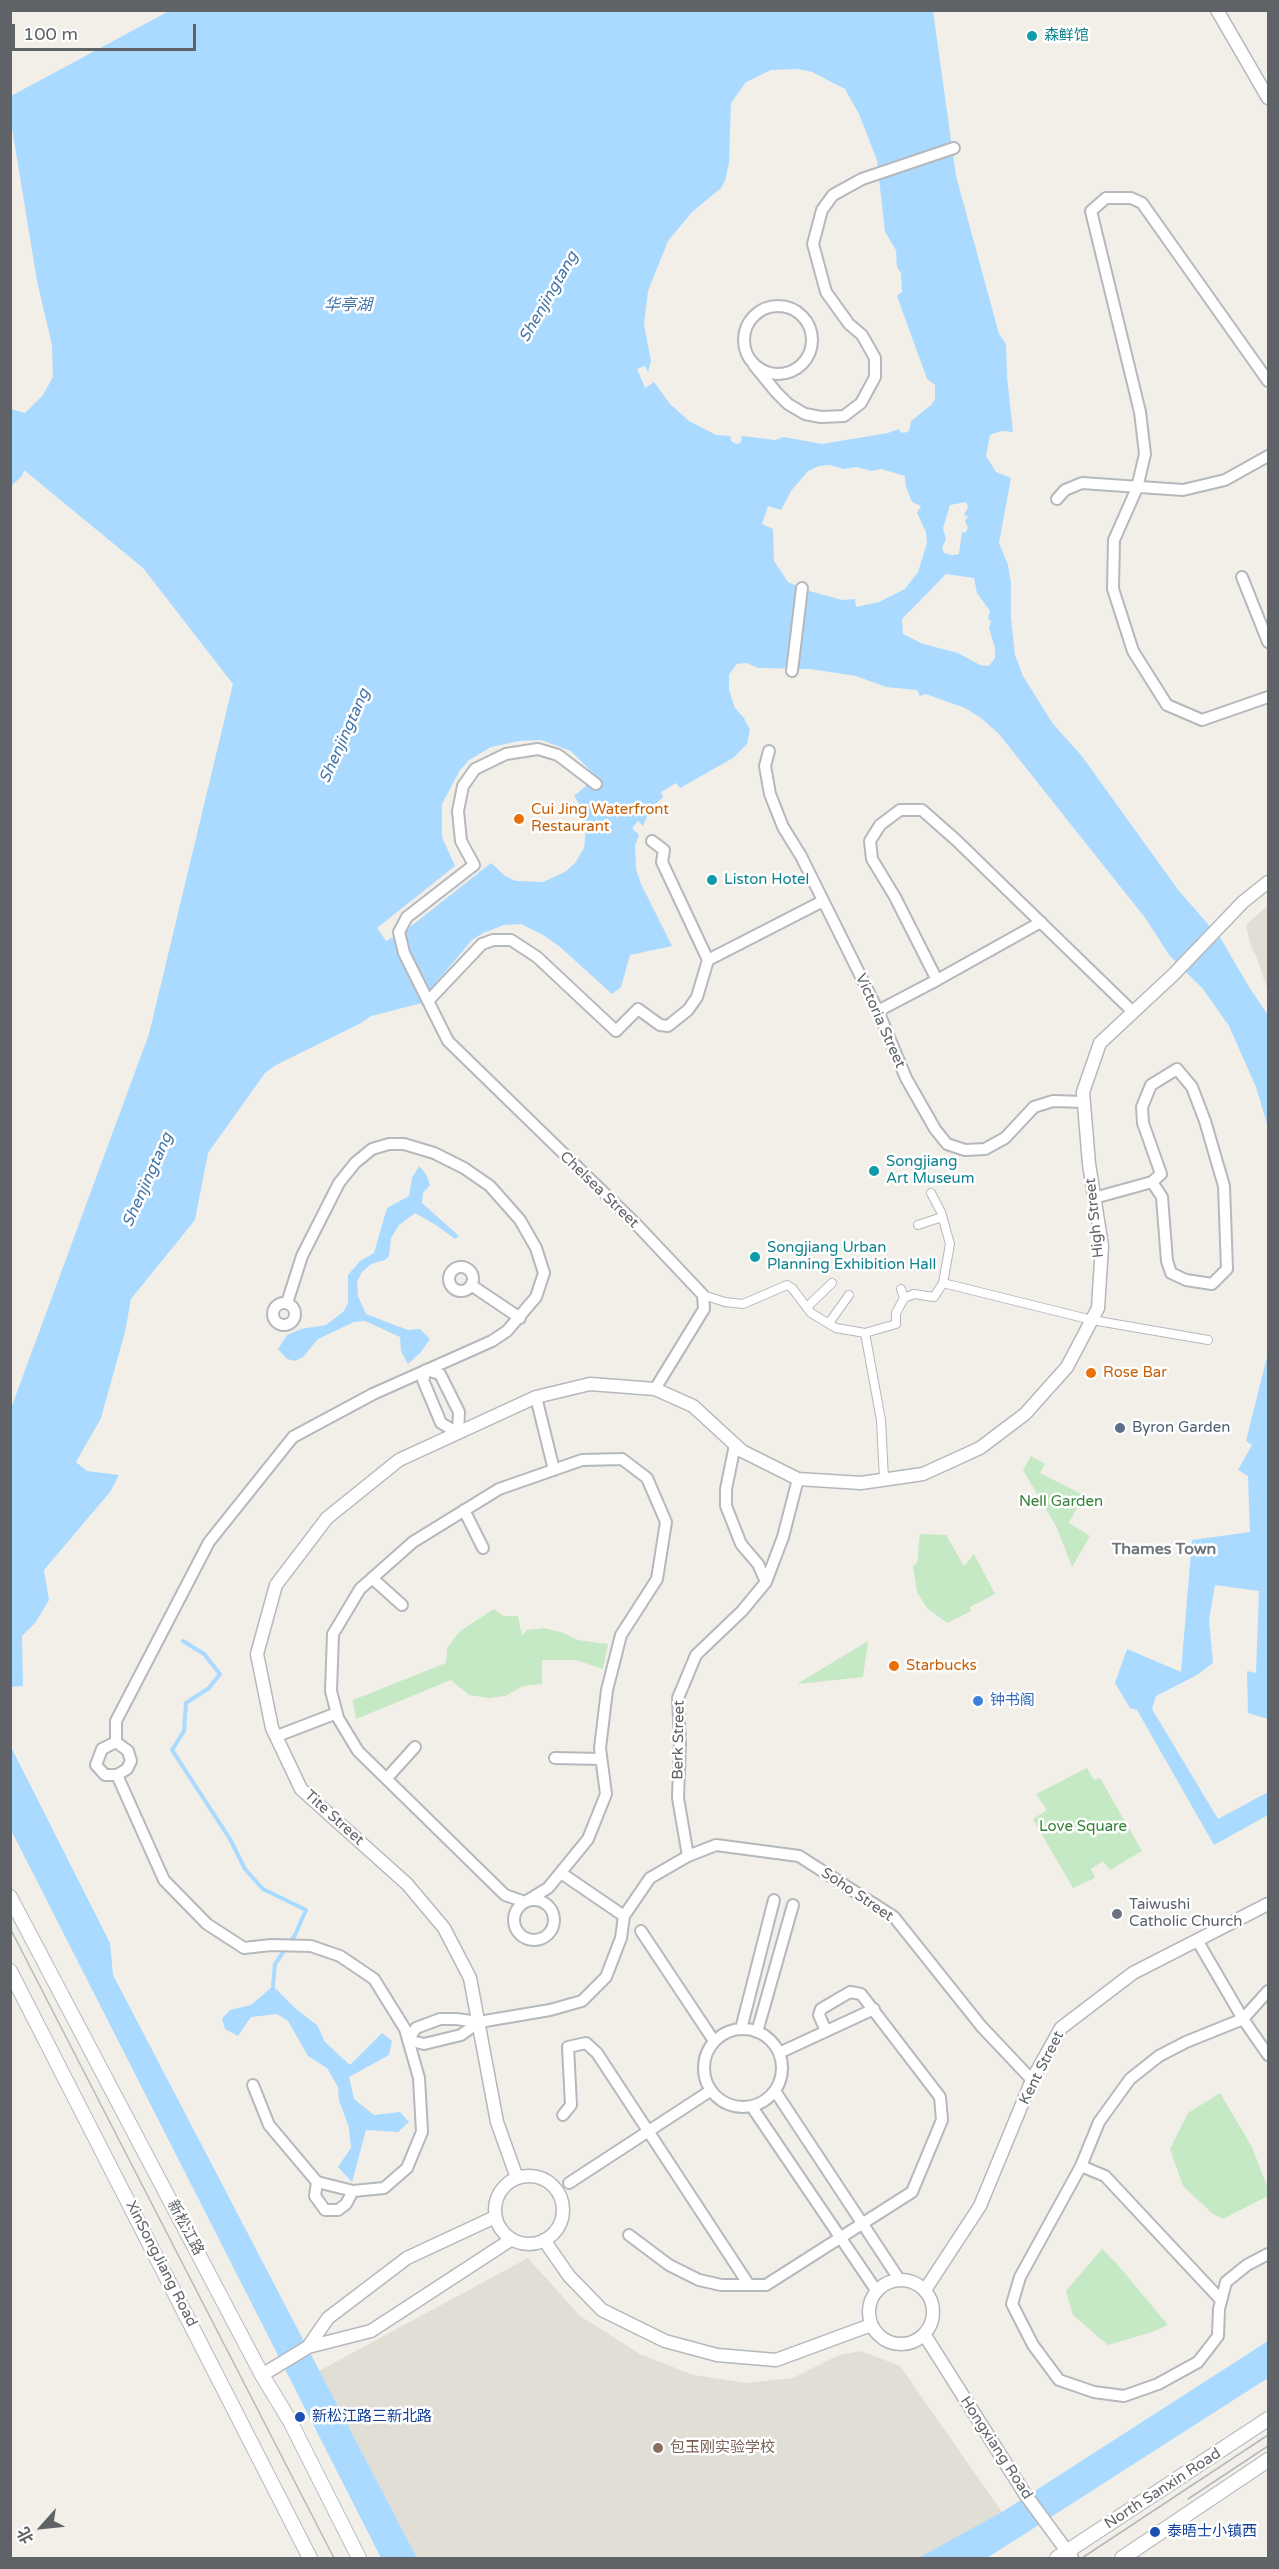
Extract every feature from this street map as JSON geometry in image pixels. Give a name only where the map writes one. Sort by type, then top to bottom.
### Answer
[{"type":"main road","name":"新松江路","points":[[10,1897],[262,2375],[290,2421],[359,2559]]},
{"type":"main road","name":"XinSongJiang Road","points":[[10,1971],[310,2559]]},
{"type":"main road","name":"North Sanxin Road","points":[[1066,2556],[1269,2419]]},
{"type":"main road","points":[[1122,2559],[1269,2460]]},
{"type":"street","points":[[1217,10],[1269,99]]},
{"type":"street","points":[[754,365],[764,372],[775,374],[797,369],[805,361],[812,339],[809,328],[803,318],[784,307],[763,310],[754,316],[747,325],[744,346],[754,365],[776,392],[788,404],[805,414],[821,417],[844,416],[867,395],[875,377],[874,358],[862,335],[849,324],[826,292],[813,244],[822,210],[833,195],[879,172],[954,148]]},
{"type":"street","points":[[1269,381],[1142,203],[1131,198],[1106,198],[1091,212],[1140,412],[1145,454],[1137,488],[1114,540],[1113,589],[1134,651],[1167,705],[1202,720],[1269,697]]},
{"type":"street","points":[[1057,499],[1065,490],[1082,483],[1183,490],[1226,480],[1269,456]]},
{"type":"street","points":[[1242,578],[1269,642]]},
{"type":"street","points":[[792,671],[802,588]]},
{"type":"street","name":"Chelsea Street","points":[[596,784],[558,755],[538,749],[506,754],[475,769],[463,786],[458,810],[461,842],[474,865],[407,916],[399,932],[405,953],[448,1041],[637,1225],[703,1294]]},
{"type":"street","name":"Victoria Street","points":[[769,751],[765,766],[770,794],[783,827],[878,1011],[906,1078],[935,1129],[947,1144],[965,1150],[985,1149],[1005,1138],[1034,1107],[1053,1101],[1084,1102]]},
{"type":"street","points":[[937,980],[895,897],[872,859],[870,841],[880,825],[900,810],[922,810],[956,840],[1133,1012]]},
{"type":"street","points":[[428,1001],[482,944],[493,940],[511,940],[537,957],[616,1031],[638,1009],[660,1025],[668,1026],[688,1010],[697,997],[708,960],[662,862],[664,850],[652,841]]},
{"type":"street","name":"High Street","points":[[655,1389],[693,1406],[742,1451],[798,1479],[861,1483],[922,1474],[980,1448],[1017,1420],[1067,1367],[1098,1308],[1102,1245],[1094,1198],[1083,1092],[1100,1043],[1176,971],[1243,902],[1269,882]]},
{"type":"street","points":[[708,960],[823,901]]},
{"type":"street","points":[[878,1011],[1041,922]]},
{"type":"street","points":[[1094,1198],[1152,1182],[1161,1174],[1143,1123],[1142,1107],[1151,1085],[1177,1068],[1192,1087],[1224,1186],[1227,1269],[1212,1284],[1186,1280],[1171,1273],[1167,1261],[1162,1197],[1152,1182]]},
{"type":"street","points":[[116,1742],[116,1721],[209,1542],[293,1437],[373,1394],[492,1341],[520,1318],[536,1297],[544,1274],[536,1248],[519,1220],[490,1186],[464,1168],[434,1153],[404,1144],[389,1144],[372,1149],[339,1183],[302,1256],[287,1304]]},
{"type":"street","points":[[655,1389],[705,1309],[703,1294],[725,1302],[743,1304],[787,1285],[807,1307],[836,1328],[865,1334],[896,1324],[896,1313],[904,1298],[914,1294],[934,1297],[944,1283],[950,1244],[942,1217],[931,1193]]},
{"type":"street","points":[[918,1225],[942,1217]]},
{"type":"street","points":[[807,1307],[832,1283]]},
{"type":"street","points":[[944,1283],[1092,1320],[1208,1340]]},
{"type":"street","points":[[471,1286],[520,1318]]},
{"type":"street","points":[[901,1289],[904,1298]]},
{"type":"street","points":[[829,1323],[849,1295]]},
{"type":"street","points":[[865,1334],[881,1420],[885,1479]]},
{"type":"street","points":[[426,1370],[440,1374],[459,1412],[458,1433],[441,1423],[423,1380],[426,1370]]},
{"type":"street","name":"Tite Street","points":[[518,2178],[497,2122],[470,1978],[444,1928],[407,1884],[301,1789],[272,1728],[256,1654],[276,1585],[327,1518],[399,1460],[536,1397],[590,1384],[655,1389]]},
{"type":"street","points":[[536,1397],[554,1470]]},
{"type":"street","points":[[735,1445],[726,1506],[741,1544],[758,1564],[766,1582]]},
{"type":"street","points":[[622,1459],[647,1478],[666,1522],[657,1579],[621,1635],[607,1690],[600,1748],[606,1794],[588,1839],[548,1888],[525,1902],[505,1895],[358,1750],[337,1713],[331,1691],[333,1634],[360,1589],[413,1542],[499,1489],[554,1470],[582,1460],[622,1459]]},
{"type":"street","name":"Berk Street","points":[[688,1856],[678,1798],[680,1742],[678,1698],[696,1655],[742,1611],[766,1582],[783,1537],[798,1479]]},
{"type":"street","points":[[464,1510],[483,1548]]},
{"type":"street","points":[[372,1578],[402,1605]]},
{"type":"street","points":[[277,1736],[337,1713]]},
{"type":"street","points":[[116,1742],[128,1751],[131,1761],[127,1769],[117,1775],[105,1775],[96,1766],[102,1749],[116,1742]]},
{"type":"street","points":[[387,1778],[415,1747]]},
{"type":"street","points":[[555,1758],[601,1759]]},
{"type":"street","points":[[117,1775],[164,1880],[207,1924],[244,1948],[271,1945],[311,1946],[340,1956],[374,1980],[405,2029],[419,2078],[422,2132],[407,2168],[384,2188],[353,2191],[317,2182],[269,2125],[253,2085]]},
{"type":"street","name":"Soho Street","points":[[624,1916],[650,1878],[688,1856],[716,1845],[800,1856],[894,1917],[981,2026],[1032,2080]]},
{"type":"street","points":[[408,2040],[416,2028],[430,2022],[456,2019],[479,2022],[550,2010],[582,2001],[606,1977],[621,1938],[624,1916],[561,1873]]},
{"type":"street","points":[[741,2029],[774,1900]]},
{"type":"street","name":"Kent Street","points":[[925,2290],[980,2206],[1032,2080],[1061,2028],[1133,1973],[1269,1904]]},
{"type":"street","points":[[757,2032],[793,1905]]},
{"type":"street","points":[[641,1931],[714,2041]]},
{"type":"street","points":[[1197,1940],[1243,2019],[1269,2055]]},
{"type":"street","points":[[1269,1990],[1243,2019],[1168,2052],[1130,2079],[1099,2122],[1081,2166],[1020,2277],[1012,2304],[1033,2345],[1059,2380],[1094,2392],[1124,2396],[1158,2384],[1198,2362],[1218,2336],[1221,2300],[1226,2282],[1247,2265],[1269,2254]]},
{"type":"street","points":[[629,2235],[669,2265],[699,2280],[721,2285],[766,2285],[912,2192],[942,2120],[940,2097],[861,1994],[850,1992],[821,2009],[819,2015],[826,2031]]},
{"type":"street","points":[[779,2053],[874,2009]]},
{"type":"street","points":[[408,2040],[424,2044],[461,2035],[479,2022]]},
{"type":"street","points":[[741,2029],[757,2032],[773,2044],[779,2053],[782,2073],[775,2091],[769,2098],[752,2107],[740,2108],[718,2100],[704,2079],[703,2065],[706,2052],[722,2035],[741,2029]]},
{"type":"street","points":[[563,2115],[571,2105],[572,2088],[568,2047],[586,2043],[597,2053],[750,2285]]},
{"type":"street","points":[[569,2182],[710,2091]]},
{"type":"street","points":[[775,2091],[898,2279]]},
{"type":"street","points":[[752,2107],[876,2290]]},
{"type":"street","points":[[1081,2166],[1105,2176],[1221,2300]]},
{"type":"street","points":[[532,2176],[544,2180],[557,2192],[562,2205],[562,2216],[554,2233],[544,2240],[531,2244],[512,2239],[504,2233],[495,2217],[496,2202],[500,2192],[506,2185],[518,2178],[532,2176]]},
{"type":"street","points":[[317,2182],[315,2196],[325,2210],[338,2210],[346,2204],[353,2191]]},
{"type":"street","points":[[308,2347],[328,2319],[407,2258],[495,2217]]},
{"type":"street","points":[[262,2375],[308,2347],[371,2331],[512,2239]]},
{"type":"street","points":[[544,2240],[569,2276],[602,2310],[665,2341],[717,2355],[776,2360],[871,2325]]},
{"type":"street","points":[[898,2279],[918,2283],[925,2290],[933,2307],[933,2317],[924,2334],[906,2344],[895,2344],[877,2334],[871,2325],[869,2307],[876,2290],[898,2279]]},
{"type":"street","name":"Hongxiang Road","points":[[924,2334],[1066,2556]]},
{"type":"shaded area","points":[[1268,905],[1268,991],[1251,947],[1246,925]]},
{"type":"shaded area","name":"包玉刚实验学校","points":[[528,2258],[580,2316],[640,2354],[693,2375],[746,2383],[793,2378],[839,2355],[861,2351],[900,2366],[1002,2512],[926,2558],[417,2558],[319,2371]]},
{"type":"green space","name":"Nell Garden","points":[[1031,1456],[1045,1464],[1040,1473],[1083,1495],[1069,1523],[1090,1536],[1072,1567],[1057,1528],[1023,1470]]},
{"type":"green space","points":[[920,1534],[946,1535],[964,1566],[974,1554],[995,1594],[970,1607],[971,1611],[947,1623],[927,1608],[917,1592],[913,1566],[917,1563]]},
{"type":"green space","points":[[494,1609],[503,1616],[518,1616],[522,1636],[527,1630],[544,1628],[564,1633],[577,1640],[608,1644],[603,1669],[576,1660],[542,1660],[542,1684],[523,1686],[505,1696],[489,1698],[469,1695],[451,1680],[356,1719],[353,1700],[446,1663],[447,1648],[460,1631]]},
{"type":"green space","points":[[868,1641],[863,1677],[797,1684]]},
{"type":"green space","name":"Love Square","points":[[1087,1768],[1094,1780],[1100,1778],[1142,1851],[1110,1870],[1103,1861],[1091,1869],[1095,1878],[1073,1888],[1033,1819],[1047,1810],[1036,1794]]},
{"type":"green space","points":[[1220,2093],[1252,2147],[1268,2189],[1268,2196],[1223,2219],[1213,2214],[1183,2186],[1170,2149],[1188,2113]]},
{"type":"green space","points":[[1102,2249],[1168,2325],[1108,2345],[1073,2315],[1066,2291]]},
{"type":"water","name":"华亭湖","points":[[169,11],[933,11],[956,176],[999,334],[1006,344],[1013,432],[1002,431],[990,435],[986,456],[996,472],[1011,478],[999,543],[1008,565],[1011,583],[1011,618],[1015,655],[1023,676],[1053,724],[1081,755],[1179,891],[1221,939],[1268,1015],[1268,1127],[1256,1087],[1229,1026],[1203,989],[1169,955],[1146,919],[999,734],[981,718],[965,708],[926,694],[920,696],[917,690],[886,687],[856,676],[811,669],[758,668],[747,663],[737,664],[729,674],[729,690],[735,708],[744,718],[750,730],[747,744],[733,758],[680,788],[676,783],[661,792],[663,797],[650,809],[643,826],[638,821],[632,828],[639,835],[635,845],[636,869],[641,884],[672,946],[630,955],[621,987],[612,994],[559,946],[521,924],[504,925],[483,933],[472,940],[429,991],[431,995],[422,1003],[371,1016],[276,1065],[265,1073],[208,1153],[195,1220],[131,1299],[125,1332],[101,1418],[76,1462],[87,1471],[119,1475],[110,1492],[44,1570],[49,1600],[35,1623],[22,1636],[23,1686],[11,1687],[10,1411],[149,1034],[233,684],[143,568],[24,470],[22,476],[11,486],[11,409],[25,413],[43,395],[53,377],[52,345],[37,281],[11,122],[11,96]],"holes":[[[798,69],[812,72],[845,89],[859,114],[877,160],[885,232],[896,250],[897,267],[901,273],[902,292],[897,296],[927,379],[935,385],[935,399],[911,421],[909,431],[904,433],[899,429],[888,433],[822,444],[784,437],[775,440],[742,436],[741,442],[737,444],[732,442],[730,436],[716,435],[689,421],[670,404],[654,382],[645,388],[637,369],[645,366],[648,372],[651,361],[644,324],[648,291],[668,241],[692,212],[721,188],[729,163],[731,103],[746,82],[771,70]],[[830,465],[844,469],[856,467],[872,471],[881,469],[905,476],[906,487],[912,502],[921,506],[917,513],[926,532],[927,543],[918,572],[905,589],[879,602],[856,607],[855,599],[842,600],[806,590],[788,582],[774,561],[773,529],[762,524],[768,506],[781,510],[791,491],[808,471],[819,466]],[[966,502],[968,507],[964,515],[968,516],[965,521],[968,528],[965,533],[962,532],[959,554],[952,555],[944,553],[942,548],[946,539],[943,528],[950,505]],[[946,574],[974,578],[977,593],[990,611],[988,619],[991,621],[989,628],[995,648],[995,658],[989,666],[980,665],[958,653],[923,644],[903,634],[902,619]],[[541,740],[571,751],[596,776],[600,783],[593,790],[587,785],[574,796],[583,810],[586,829],[584,848],[575,863],[565,872],[543,882],[516,881],[505,876],[491,863],[405,931],[386,941],[377,928],[455,866],[442,837],[442,804],[460,770],[469,760],[491,747],[519,741]]]},
{"type":"water","points":[[419,1166],[426,1174],[430,1185],[423,1193],[422,1203],[459,1236],[455,1239],[415,1213],[399,1225],[391,1238],[389,1256],[385,1260],[371,1264],[362,1272],[357,1282],[358,1296],[366,1314],[408,1330],[420,1329],[430,1339],[421,1352],[408,1364],[401,1351],[400,1337],[365,1321],[354,1322],[318,1339],[303,1357],[295,1361],[287,1359],[278,1349],[287,1335],[301,1329],[326,1325],[344,1311],[348,1302],[348,1275],[360,1261],[374,1253],[387,1208],[409,1196],[412,1178]]},
{"type":"water","points":[[1268,1353],[1268,1719],[1248,1713],[1247,1671],[1256,1673],[1259,1591],[1215,1585],[1209,1620],[1213,1663],[1197,1675],[1156,1696],[1152,1709],[1218,1819],[1268,1792],[1268,1815],[1214,1845],[1137,1710],[1130,1708],[1115,1683],[1127,1649],[1181,1672],[1192,1540],[1250,1532],[1248,1476],[1238,1470],[1252,1445],[1246,1441]]},
{"type":"water","points":[[10,1745],[110,1943],[113,1975],[417,2558],[381,2558],[11,1830]]},
{"type":"water","points":[[273,1986],[296,2009],[317,2025],[325,2042],[350,2065],[382,2033],[392,2041],[389,2055],[349,2077],[354,2099],[374,2115],[400,2112],[409,2122],[398,2132],[366,2130],[352,2182],[338,2167],[351,2148],[349,2128],[339,2100],[338,2087],[327,2068],[308,2056],[288,2021],[277,2014],[251,2017],[238,2036],[225,2029],[222,2019],[230,2010],[251,2005]]},
{"type":"water","points":[[1268,2341],[1268,2378],[987,2558],[918,2558],[1002,2512]]},
{"type":"waterway","points":[[183,1641],[204,1654],[220,1674],[209,1688],[186,1703],[184,1731],[172,1750],[230,1839],[245,1869],[263,1889],[306,1910],[295,1935],[275,1964],[273,1986]]},
{"type":"tram line","points":[[10,1928],[334,2558]]},
{"type":"tram line","points":[[1082,2558],[1268,2435]]},
{"type":"tram line","points":[[1188,2499],[1268,2446]]},
{"type":"place","name":"森鲜馆","points":[[1032,36]]},
{"type":"place","name":"Cui Jing Waterfront Restaurant","points":[[519,819]]},
{"type":"place","name":"Liston Hotel","points":[[712,880]]},
{"type":"place","name":"Songjiang Art Museum","points":[[874,1171]]},
{"type":"place","name":"Songjiang Urban Planning Exhibition Hall","points":[[755,1257]]},
{"type":"place","name":"Rose Bar","points":[[1091,1373]]},
{"type":"place","name":"Byron Garden","points":[[1120,1428]]},
{"type":"place","name":"Starbucks","points":[[894,1666]]},
{"type":"place","name":"钟书阁","points":[[978,1701]]},
{"type":"place","name":"Taiwushi Catholic Church","points":[[1117,1914]]},
{"type":"place","name":"新松江路三新北路","points":[[300,2417]]},
{"type":"place","name":"包玉刚实验学校","points":[[658,2448]]},
{"type":"place","name":"泰晤士小镇西","points":[[1155,2532]]},
{"type":"district","name":"Thames Town","points":[[1164,1550]]},
{"type":"water label","name":"Shenjingtang","points":[[549,297]]},
{"type":"water label","name":"Shenjingtang","points":[[345,736]]},
{"type":"water label","name":"Shenjingtang","points":[[148,1180]]}]
